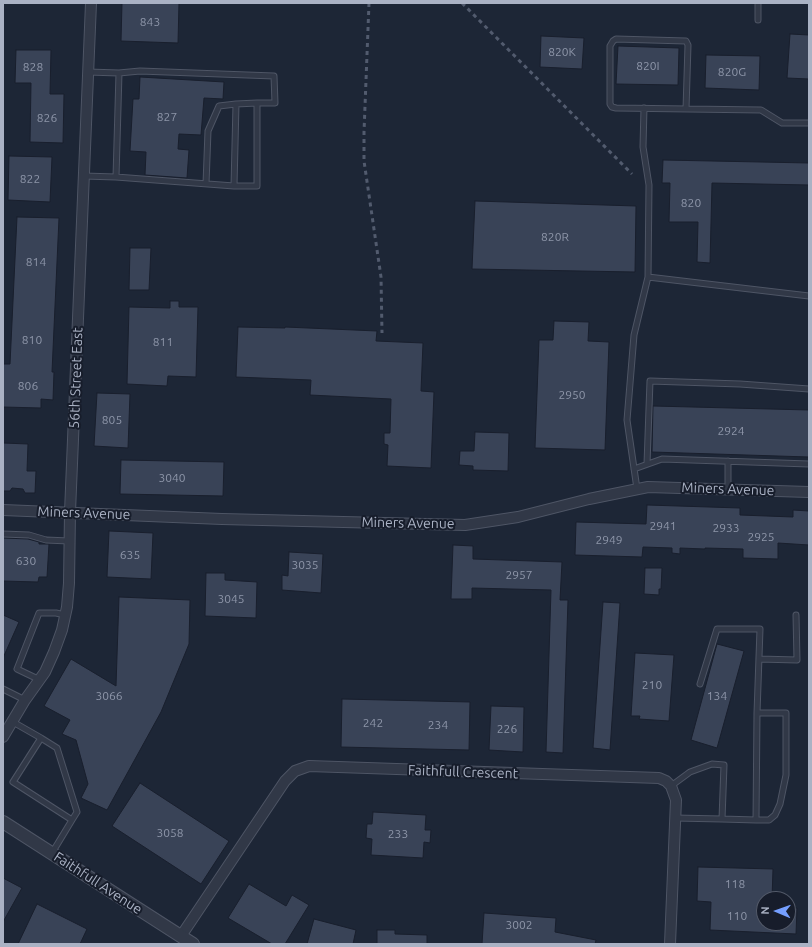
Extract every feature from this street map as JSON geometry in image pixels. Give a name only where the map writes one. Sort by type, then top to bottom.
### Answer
[{"type":"street","name":"56th Street East","points":[[3,737],[25,700],[40,680],[54,652],[62,630],[69,583],[70,512],[90,3]]},
{"type":"street","name":"Miners Avenue","points":[[3,510],[222,519],[465,525],[518,517],[589,499],[648,487],[809,492]]},
{"type":"street","name":"Faithfull Crescent","points":[[181,936],[285,781],[295,771],[302,768],[309,766],[659,778],[666,781],[671,786]]},
{"type":"street","points":[[670,944],[676,800],[671,786]]},
{"type":"street","name":"Faithfull Avenue","points":[[3,822],[193,944]]},
{"type":"lane","points":[[758,3],[758,20]]},
{"type":"lane","points":[[686,109],[688,45],[686,41],[616,39],[612,41],[610,46],[610,104],[612,107],[686,109],[760,110],[782,123],[809,123]]},
{"type":"lane","points":[[88,72],[119,73],[140,71],[274,76],[275,103],[219,106],[208,130],[206,184]]},
{"type":"lane","points":[[116,177],[119,73]]},
{"type":"lane","points":[[84,176],[234,186],[257,186],[257,103]]},
{"type":"lane","points":[[234,186],[236,104]]},
{"type":"lane","points":[[637,489],[627,420],[634,336],[648,277],[649,185],[643,147],[644,108]]},
{"type":"lane","points":[[648,277],[809,296]]},
{"type":"lane","points":[[647,464],[650,381],[740,384],[809,389]]},
{"type":"lane","points":[[634,469],[662,459],[809,464]]},
{"type":"lane","points":[[728,461],[728,489]]},
{"type":"lane","points":[[3,534],[29,535],[46,540],[69,541]]},
{"type":"lane","points":[[40,680],[17,669],[39,613],[56,613],[65,616]]},
{"type":"lane","points":[[759,659],[797,660],[796,615]]},
{"type":"lane","points":[[700,684],[717,629],[760,629],[757,713],[756,820]]},
{"type":"lane","points":[[3,689],[25,700]]},
{"type":"lane","points":[[675,818],[770,820],[775,815],[780,804],[786,775],[786,713],[757,713]]},
{"type":"lane","points":[[13,722],[57,748],[77,812],[52,854]]},
{"type":"lane","points":[[41,738],[13,782],[72,820]]},
{"type":"lane","points":[[671,786],[690,772],[712,764],[724,765],[722,819]]},
{"type":"building","points":[[122,3],[179,3],[178,43],[121,41]]},
{"type":"building","points":[[790,34],[809,35],[809,79],[787,78]]},
{"type":"building","points":[[541,36],[584,38],[582,69],[540,67]]},
{"type":"building","points":[[618,46],[679,48],[678,85],[616,84]]},
{"type":"building","points":[[16,50],[51,50],[50,94],[64,94],[63,143],[30,142],[31,83],[15,83]]},
{"type":"building","points":[[706,55],[760,56],[759,90],[705,88]]},
{"type":"building","points":[[140,77],[224,82],[223,99],[204,98],[201,135],[179,134],[178,149],[189,150],[187,178],[145,175],[146,152],[130,151],[133,99],[139,99]]},
{"type":"building","points":[[9,156],[52,157],[50,202],[8,200]]},
{"type":"building","points":[[663,160],[809,163],[809,185],[712,183],[710,263],[697,262],[698,222],[669,222],[670,183],[662,183]]},
{"type":"building","points":[[475,201],[636,206],[635,272],[472,269]]},
{"type":"building","points":[[17,217],[59,218],[52,372],[54,372],[53,400],[41,399],[41,408],[3,407],[3,364],[10,364]]},
{"type":"building","points":[[130,248],[151,248],[149,290],[129,290]]},
{"type":"building","points":[[170,301],[179,301],[179,307],[198,307],[196,377],[168,376],[167,386],[127,384],[129,307],[170,308]]},
{"type":"building","points":[[554,321],[589,322],[588,341],[609,342],[605,450],[535,448],[539,340],[553,340]]},
{"type":"building","points":[[238,327],[285,327],[377,331],[376,341],[423,343],[421,391],[434,392],[431,468],[387,466],[388,445],[384,444],[384,433],[390,433],[391,399],[310,395],[311,380],[236,377]]},
{"type":"building","points":[[97,393],[130,394],[128,448],[94,446]]},
{"type":"building","points":[[653,406],[809,410],[809,457],[652,452]]},
{"type":"building","points":[[475,432],[509,433],[508,471],[473,470],[473,466],[459,465],[460,451],[474,451]]},
{"type":"building","points":[[3,443],[28,444],[27,471],[36,471],[35,493],[25,493],[23,489],[12,488],[10,491],[3,491]]},
{"type":"building","points":[[121,460],[224,462],[223,496],[120,494]]},
{"type":"building","points":[[647,505],[740,508],[740,515],[793,517],[793,510],[809,511],[809,545],[778,543],[778,559],[743,558],[743,549],[705,548],[680,548],[680,554],[672,553],[672,548],[643,547],[642,557],[575,555],[576,522],[646,524]]},
{"type":"building","points":[[109,531],[153,533],[151,579],[107,577]]},
{"type":"building","points":[[3,538],[28,539],[39,542],[39,544],[49,544],[47,577],[39,577],[38,582],[3,581]]},
{"type":"building","points":[[453,545],[473,546],[473,559],[562,562],[560,600],[568,600],[563,753],[546,752],[551,590],[472,588],[472,599],[451,599]]},
{"type":"building","points":[[289,552],[323,554],[321,593],[282,590],[282,575],[288,576]]},
{"type":"building","points":[[645,568],[662,568],[661,589],[659,589],[659,595],[644,594]]},
{"type":"building","points":[[206,573],[225,573],[225,580],[257,582],[256,618],[205,616]]},
{"type":"building","points":[[119,597],[190,600],[189,644],[161,712],[107,810],[81,798],[88,784],[76,740],[62,734],[70,720],[44,706],[71,659],[116,686]]},
{"type":"building","points":[[603,602],[620,603],[610,750],[593,748]]},
{"type":"building","points":[[3,615],[19,622],[3,658]]},
{"type":"building","points":[[717,644],[744,651],[717,748],[691,740]]},
{"type":"building","points":[[635,653],[674,655],[669,721],[639,719],[640,716],[631,716]]},
{"type":"building","points":[[342,699],[470,702],[469,750],[341,747]]},
{"type":"building","points":[[491,706],[524,707],[523,752],[489,750]]},
{"type":"building","points":[[140,783],[229,841],[201,884],[112,826]]},
{"type":"building","points":[[373,812],[426,815],[425,830],[431,830],[430,843],[424,842],[423,858],[371,855],[372,839],[366,838],[367,824],[372,824]]},
{"type":"building","points":[[698,867],[773,869],[772,891],[756,891],[756,931],[796,931],[797,908],[796,934],[710,930],[711,902],[697,901]]},
{"type":"building","points":[[3,878],[22,888],[3,922]]},
{"type":"building","points":[[249,884],[286,906],[292,895],[309,905],[285,944],[272,944],[228,918]]},
{"type":"building","points":[[37,904],[87,929],[80,944],[18,944]]},
{"type":"building","points":[[484,913],[556,918],[555,932],[596,940],[595,944],[482,944]]},
{"type":"building","points":[[314,919],[356,930],[353,944],[307,944]]},
{"type":"building","points":[[377,930],[395,930],[395,934],[427,935],[427,944],[377,944]]},
{"type":"railway","points":[[369,3],[364,161],[381,277],[382,333]]},
{"type":"railway","points":[[462,3],[632,174]]}]
